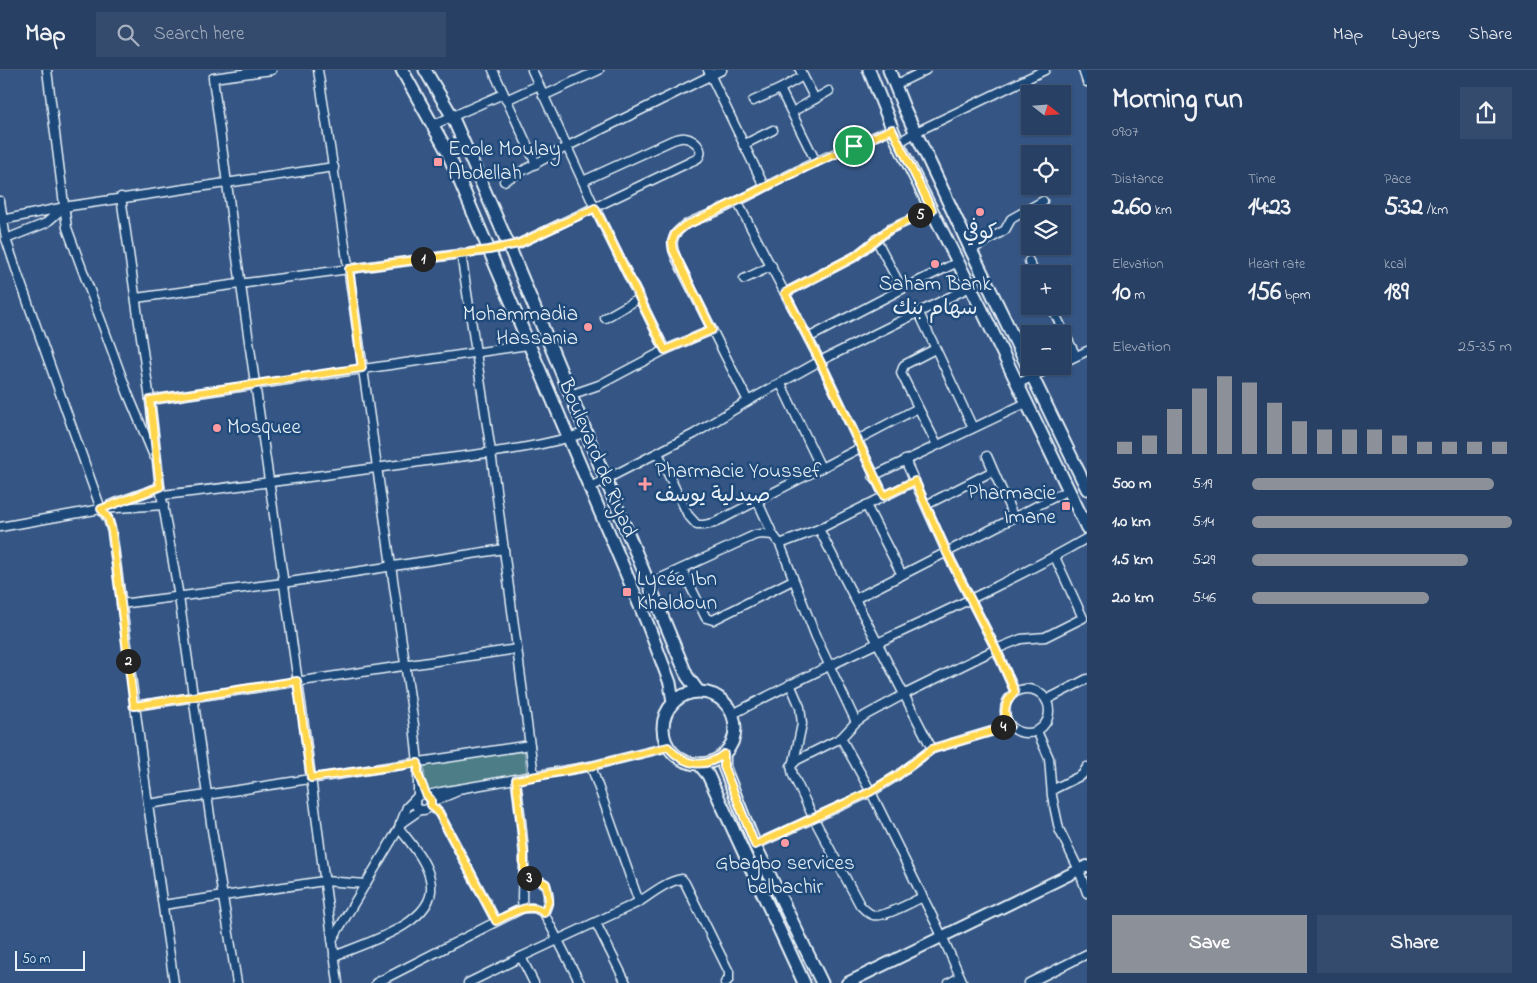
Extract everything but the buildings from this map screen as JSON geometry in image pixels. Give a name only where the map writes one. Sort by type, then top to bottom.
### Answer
[{"type":"main road","name":"Boulevard de Riyad","points":[[402,70],[447,151],[588,488],[648,625],[670,684],[673,702]]},
{"type":"main road","name":"Boulevard de Riyad","points":[[425,70],[452,116],[509,246],[687,676],[698,691]]},
{"type":"main road","points":[[869,70],[898,143],[1087,528]]},
{"type":"main road","points":[[889,70],[916,132],[1032,378],[1084,473],[1087,489]]},
{"type":"main road","points":[[698,691],[715,695],[729,706],[735,725],[731,746],[724,754],[717,760],[699,764],[681,760],[668,747],[664,738],[663,719],[673,702],[687,693],[698,691]]},
{"type":"main road","points":[[724,754],[724,767],[755,845],[822,983]]},
{"type":"main road","points":[[699,764],[708,775],[804,983]]},
{"type":"street","points":[[47,70],[67,228],[128,394],[157,464]]},
{"type":"street","points":[[272,70],[213,78],[338,983]]},
{"type":"street","points":[[318,70],[334,167],[406,665],[418,774],[425,799],[425,810],[420,810],[400,826]]},
{"type":"street","points":[[493,70],[536,164]]},
{"type":"street","points":[[532,70],[595,208],[665,350]]},
{"type":"street","points":[[543,96],[599,70]]},
{"type":"street","points":[[504,181],[710,73],[722,70]]},
{"type":"street","points":[[895,85],[926,70]]},
{"type":"street","points":[[898,143],[916,132],[1046,70]]},
{"type":"street","points":[[1083,70],[1087,82]]},
{"type":"street","points":[[710,73],[764,186]]},
{"type":"street","points":[[753,101],[780,89],[802,73],[815,99]]},
{"type":"street","points":[[433,125],[452,116],[539,85]]},
{"type":"street","points":[[780,89],[816,162]]},
{"type":"street","points":[[792,112],[829,92]]},
{"type":"street","points":[[748,401],[676,258],[672,242],[675,234],[684,226],[738,201],[764,186],[892,129]]},
{"type":"street","points":[[743,145],[773,130]]},
{"type":"street","points":[[136,298],[489,250],[518,244],[698,158],[699,147],[694,141],[687,138],[673,140],[583,181]]},
{"type":"street","points":[[2,220],[63,207],[334,167]]},
{"type":"street","points":[[121,198],[150,400],[160,487],[179,597],[222,896],[237,983]]},
{"type":"street","points":[[0,201],[6,239],[101,509],[108,518],[112,532],[134,706],[174,983]]},
{"type":"street","points":[[738,201],[820,361],[884,496]]},
{"type":"street","points":[[971,250],[1005,230],[1011,219],[1042,202]]},
{"type":"street","points":[[6,239],[46,223],[63,207]]},
{"type":"street","points":[[785,293],[854,257],[890,229],[932,210]]},
{"type":"street","points":[[876,239],[902,289]]},
{"type":"street","points":[[461,253],[491,452],[534,776]]},
{"type":"street","points":[[1029,261],[1031,265]]},
{"type":"street","points":[[808,338],[958,262]]},
{"type":"street","points":[[744,279],[772,266]]},
{"type":"street","points":[[588,488],[694,434],[820,361],[970,287]]},
{"type":"street","points":[[605,318],[640,298]]},
{"type":"street","points":[[919,313],[973,428]]},
{"type":"street","points":[[1056,315],[1076,356]]},
{"type":"street","points":[[570,395],[599,385],[665,350],[712,330]]},
{"type":"street","points":[[150,400],[528,345]]},
{"type":"street","points":[[935,349],[907,363],[902,368],[902,377],[937,445]]},
{"type":"street","points":[[1071,358],[1087,351]]},
{"type":"street","points":[[1017,384],[1038,375]]},
{"type":"street","points":[[781,384],[822,468]]},
{"type":"street","points":[[873,476],[1026,403]]},
{"type":"street","points":[[658,453],[688,515],[697,525],[704,526],[714,523],[822,468],[918,408]]},
{"type":"street","points":[[162,496],[491,452],[568,438],[586,432]]},
{"type":"street","points":[[987,456],[1014,518]]},
{"type":"street","points":[[905,460],[947,553],[996,649],[1015,692]]},
{"type":"street","points":[[926,505],[993,471]]},
{"type":"street","points":[[780,544],[818,529],[915,481]]},
{"type":"street","points":[[101,509],[160,487]]},
{"type":"street","points":[[855,599],[1068,490]]},
{"type":"street","points":[[757,500],[773,535],[780,544],[829,665],[856,722]]},
{"type":"street","points":[[0,527],[101,509],[164,505]]},
{"type":"street","points":[[866,505],[902,575]]},
{"type":"street","points":[[818,529],[932,749]]},
{"type":"street","points":[[648,584],[755,536],[762,534],[773,535]]},
{"type":"street","points":[[733,714],[829,665],[971,599],[1087,538]]},
{"type":"street","points":[[121,604],[283,583],[504,549]]},
{"type":"street","points":[[1055,556],[1087,626]]},
{"type":"street","points":[[682,569],[702,612],[709,620],[713,620],[793,580]]},
{"type":"street","points":[[794,762],[841,738],[856,722],[866,715],[903,695],[996,649],[1021,639],[1045,637],[1083,618]]},
{"type":"street","points":[[134,706],[517,650]]},
{"type":"street","points":[[1046,700],[1087,679]]},
{"type":"street","points":[[790,684],[800,707],[802,724],[792,766],[793,775],[860,905],[865,911],[873,915],[882,915],[923,897]]},
{"type":"street","points":[[1022,689],[1034,690],[1046,700],[1049,710],[1048,718],[1037,731],[1027,734],[1020,733],[1010,726],[1004,711],[1006,703],[1015,692],[1022,689]]},
{"type":"street","points":[[755,845],[870,792],[898,775],[932,749],[1010,726]]},
{"type":"street","points":[[1037,731],[1048,758],[1059,828],[1083,868],[1087,893]]},
{"type":"street","points":[[841,738],[942,936],[961,980],[950,983]]},
{"type":"street","points":[[148,804],[530,745]]},
{"type":"street","points":[[332,940],[400,826],[407,807],[425,799],[462,789],[591,766],[668,747]]},
{"type":"street","points":[[591,766],[639,902]]},
{"type":"street","points":[[1052,790],[1082,775],[1087,767]]},
{"type":"street","points":[[516,780],[524,853],[524,877],[521,893],[523,908]]},
{"type":"street","points":[[420,810],[416,806],[425,799]]},
{"type":"street","points":[[425,799],[439,813],[496,921]]},
{"type":"street","points":[[334,956],[380,938],[404,926],[414,919],[427,905],[431,891],[429,876],[418,853],[400,826]]},
{"type":"street","points":[[847,983],[1083,868]]},
{"type":"street","points":[[524,877],[536,879],[546,884],[549,900],[544,913]]},
{"type":"street","points":[[468,983],[639,902],[676,880],[684,880],[729,972],[725,983]]},
{"type":"street","points":[[163,905],[324,881],[366,884]]},
{"type":"street","points":[[376,983],[523,908],[535,908],[544,913],[580,983]]},
{"type":"street","points":[[596,923],[626,983]]},
{"type":"street","points":[[1029,983],[1087,954]]},
{"type":"street","points":[[521,957],[534,983]]},
{"type":"green space","points":[[524,749],[527,773],[426,797],[424,763]]},
{"type":"place","name":"Ecole Moulay Abdellah","points":[[438,162]]},
{"type":"place","name":"كوفي","points":[[980,212]]},
{"type":"place","name":"Saham Bank سهام بنك","points":[[935,264]]},
{"type":"place","name":"Mohammadia Hassania","points":[[588,327]]},
{"type":"place","name":"Mosquee","points":[[217,428]]},
{"type":"place","name":"Pharmacie Youssef صيدلية يوسف","points":[[645,484]]},
{"type":"place","name":"Pharmacie Imane","points":[[1066,506]]},
{"type":"place","name":"Lycée Ibn Khaldoun","points":[[627,592]]},
{"type":"place","name":"Gbagbo services belbachir","points":[[785,843]]},
{"type":"route","points":[[892,129],[932,210],[890,229],[854,257],[785,293],[820,361],[884,496],[915,481],[947,553],[996,649],[1015,692],[1010,696],[1004,711],[1010,726],[932,749],[887,783],[755,845],[724,767],[724,754],[717,760],[708,763],[690,763],[681,760],[668,747],[625,756],[591,766],[516,780],[524,853],[524,877],[536,879],[546,884],[549,900],[544,913],[535,908],[523,908],[496,921],[439,813],[431,805],[430,797],[426,794],[418,774],[418,763],[311,778],[297,681],[134,706],[112,532],[108,518],[101,509],[160,487],[150,400],[362,368],[349,269],[489,250],[518,244],[595,208],[665,350],[712,330],[676,258],[672,242],[675,234],[692,222],[854,146],[892,129]]}]
